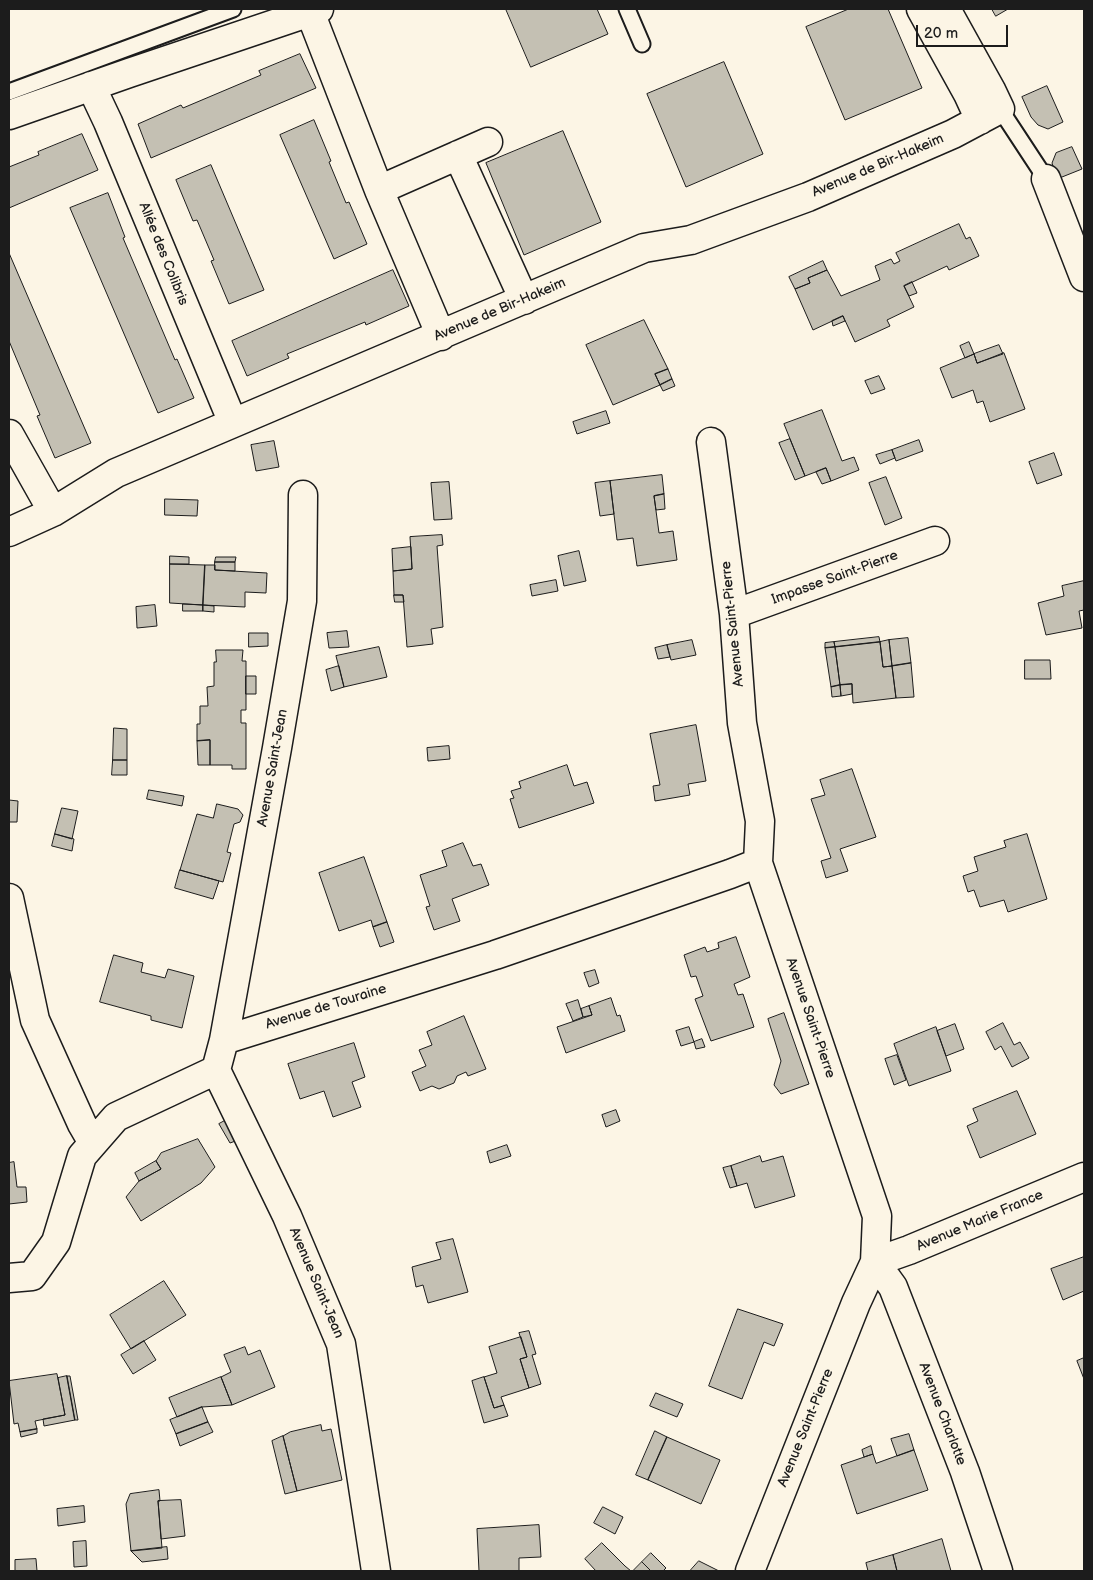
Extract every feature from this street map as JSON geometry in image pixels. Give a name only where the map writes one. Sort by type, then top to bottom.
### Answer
[{"type":"street","points":[[921,9],[968,94],[990,114]]},
{"type":"street","points":[[946,9],[991,90],[990,114]]},
{"type":"street","points":[[9,115],[314,10],[379,190],[441,336]]},
{"type":"street","name":"Allée des Colibris","points":[[91,86],[108,122],[233,423]]},
{"type":"street","name":"Avenue de Bir-Hakeim","points":[[9,532],[53,512],[116,473],[233,423],[644,248],[691,240],[808,197],[953,134],[990,114]]},
{"type":"street","points":[[379,190],[488,142]]},
{"type":"street","points":[[458,155],[524,300]]},
{"type":"street","points":[[1046,179],[1084,277]]},
{"type":"street","points":[[9,434],[53,512]]},
{"type":"street","name":"Avenue Saint-Pierre","points":[[711,442],[734,614],[742,723],[760,821],[758,863],[878,1216],[875,1262],[848,1322],[750,1571]]},
{"type":"street","name":"Avenue Saint-Jean","points":[[224,1040],[302,601],[303,495]]},
{"type":"street","name":"Impasse Saint-Pierre","points":[[734,614],[935,541]]},
{"type":"street","name":"Avenue de Touraine","points":[[224,1040],[495,955],[758,863]]},
{"type":"street","points":[[9,898],[35,1020],[82,1124],[94,1143]]},
{"type":"street","points":[[9,1278],[32,1276],[56,1242],[82,1156],[116,1117],[216,1070],[224,1040]]},
{"type":"street","name":"Avenue Saint-Jean","points":[[216,1070],[287,1216],[341,1344],[376,1571]]},
{"type":"street","name":"Avenue Marie France","points":[[875,1262],[910,1250],[1084,1177]]},
{"type":"street","name":"Avenue Charlotte","points":[[875,1262],[893,1287],[965,1472],[998,1571]]},
{"type":"lane","points":[[9,92],[233,9]]},
{"type":"lane","points":[[627,9],[642,44]]},
{"type":"lane","points":[[990,114],[1046,179]]},
{"type":"building","points":[[506,9],[597,9],[608,34],[531,67]]},
{"type":"building","points":[[849,9],[888,9],[922,88],[845,120],[806,27]]},
{"type":"building","points":[[992,9],[1008,9],[996,16]]},
{"type":"building","points":[[300,54],[316,88],[151,158],[138,124],[181,105],[183,108],[261,75],[259,71]]},
{"type":"building","points":[[724,62],[763,154],[686,187],[647,94]]},
{"type":"building","points":[[1047,86],[1063,122],[1048,129],[1038,125],[1031,117],[1022,97]]},
{"type":"building","points":[[314,120],[346,203],[349,202],[367,244],[334,259],[280,135]]},
{"type":"building","points":[[563,131],[601,222],[524,255],[486,163]]},
{"type":"building","points":[[82,134],[98,170],[9,208],[9,167],[39,155],[38,152]]},
{"type":"building","points":[[1072,147],[1082,169],[1057,179],[1052,163],[1056,153]]},
{"type":"building","points":[[211,165],[264,290],[229,304],[211,261],[214,260],[197,220],[193,221],[176,180]]},
{"type":"building","points":[[108,193],[125,237],[123,238],[175,360],[177,359],[194,398],[158,413],[70,208]]},
{"type":"building","points":[[959,224],[966,239],[970,237],[979,256],[949,270],[947,266],[904,286],[914,307],[887,320],[890,326],[855,342],[843,316],[813,330],[795,289],[810,283],[808,278],[827,270],[841,296],[880,280],[875,266],[891,259],[894,264],[900,261],[896,253]]},
{"type":"building","points":[[9,253],[91,443],[55,458],[37,416],[40,415],[9,341]]},
{"type":"building","points":[[823,261],[827,270],[808,278],[810,283],[795,289],[789,277]]},
{"type":"building","points":[[393,270],[409,306],[366,325],[365,322],[287,354],[289,358],[247,376],[232,341]]},
{"type":"building","points":[[912,282],[917,293],[909,296],[904,286]]},
{"type":"building","points":[[843,316],[845,321],[833,326],[832,321]]},
{"type":"building","points":[[644,320],[668,369],[655,374],[660,385],[613,405],[586,345]]},
{"type":"building","points":[[969,342],[974,354],[965,358],[960,346]]},
{"type":"building","points":[[999,345],[1003,354],[977,363],[974,354]]},
{"type":"building","points":[[1004,353],[1025,409],[990,422],[983,401],[977,403],[973,390],[952,398],[940,368],[974,354],[977,363]]},
{"type":"building","points":[[668,369],[672,379],[660,385],[655,374]]},
{"type":"building","points":[[879,376],[885,389],[871,394],[865,381]]},
{"type":"building","points":[[672,379],[675,386],[663,391],[660,385]]},
{"type":"building","points":[[822,410],[842,461],[854,457],[859,470],[831,481],[826,468],[805,476],[784,424]]},
{"type":"building","points":[[606,411],[610,423],[577,434],[573,422]]},
{"type":"building","points":[[790,439],[805,476],[795,480],[779,443]]},
{"type":"building","points":[[919,440],[923,451],[896,461],[892,450]]},
{"type":"building","points":[[274,441],[279,467],[256,471],[251,445]]},
{"type":"building","points":[[892,450],[895,458],[880,464],[876,455]]},
{"type":"building","points":[[1054,453],[1062,475],[1037,484],[1029,462]]},
{"type":"building","points":[[826,468],[831,481],[822,484],[816,472]]},
{"type":"building","points":[[662,475],[664,494],[654,496],[659,533],[673,531],[677,560],[637,566],[633,538],[617,540],[610,481]]},
{"type":"building","points":[[886,477],[902,518],[885,525],[869,483]]},
{"type":"building","points":[[610,481],[614,514],[600,516],[595,483]]},
{"type":"building","points":[[449,482],[452,519],[434,520],[431,483]]},
{"type":"building","points":[[664,494],[665,509],[656,510],[654,496]]},
{"type":"building","points":[[165,499],[198,500],[197,516],[165,515]]},
{"type":"building","points":[[442,535],[443,545],[437,546],[443,627],[431,629],[433,644],[407,647],[403,595],[394,595],[393,571],[412,569],[410,537]]},
{"type":"building","points":[[411,547],[412,569],[393,571],[392,549]]},
{"type":"building","points":[[579,551],[586,581],[564,586],[558,556]]},
{"type":"building","points":[[170,556],[189,557],[189,564],[170,564]]},
{"type":"building","points":[[216,557],[236,557],[235,562],[215,562]]},
{"type":"building","points":[[215,562],[235,562],[235,571],[215,570]]},
{"type":"building","points":[[170,564],[205,565],[203,605],[170,603]]},
{"type":"building","points":[[205,565],[215,565],[215,570],[267,573],[266,593],[245,592],[245,607],[203,605]]},
{"type":"building","points":[[556,580],[558,591],[532,596],[530,585]]},
{"type":"building","points":[[1084,581],[1084,610],[1079,611],[1082,628],[1046,635],[1038,603],[1064,596],[1062,586]]},
{"type":"building","points":[[394,595],[403,595],[404,602],[395,602]]},
{"type":"building","points":[[183,604],[203,605],[203,611],[183,611]]},
{"type":"building","points":[[155,605],[157,626],[137,628],[136,607]]},
{"type":"building","points":[[203,605],[214,606],[214,612],[203,611]]},
{"type":"building","points":[[347,631],[349,647],[329,648],[327,633]]},
{"type":"building","points":[[249,633],[268,633],[268,646],[249,647]]},
{"type":"building","points":[[879,637],[880,642],[835,647],[834,642]]},
{"type":"building","points":[[908,638],[911,663],[892,666],[889,640]]},
{"type":"building","points":[[692,640],[696,655],[671,660],[667,645]]},
{"type":"building","points":[[889,640],[892,666],[883,667],[880,642]]},
{"type":"building","points":[[834,642],[835,647],[825,648],[825,643]]},
{"type":"building","points":[[880,642],[883,667],[892,666],[896,698],[853,703],[852,684],[840,685],[835,647]]},
{"type":"building","points":[[667,645],[670,657],[658,659],[655,648]]},
{"type":"building","points":[[379,647],[387,677],[344,687],[336,656]]},
{"type":"building","points":[[835,647],[840,685],[831,687],[825,648]]},
{"type":"building","points":[[216,650],[243,650],[242,661],[246,661],[246,710],[241,710],[241,723],[246,723],[246,769],[232,769],[232,765],[210,765],[210,740],[197,741],[197,724],[200,724],[200,706],[208,706],[207,687],[214,686]]},
{"type":"building","points":[[1025,660],[1050,660],[1051,679],[1025,679]]},
{"type":"building","points":[[911,663],[914,697],[896,698],[892,666]]},
{"type":"building","points":[[339,666],[344,687],[331,691],[326,670]]},
{"type":"building","points":[[246,676],[256,676],[256,694],[246,694]]},
{"type":"building","points":[[852,684],[852,694],[841,696],[840,685]]},
{"type":"building","points":[[840,685],[841,696],[832,697],[831,687]]},
{"type":"building","points":[[696,725],[706,781],[688,784],[690,795],[655,801],[653,786],[660,785],[650,734]]},
{"type":"building","points":[[114,728],[127,729],[127,760],[113,760]]},
{"type":"building","points":[[210,740],[210,765],[198,765],[197,741]]},
{"type":"building","points":[[449,746],[450,759],[428,761],[427,748]]},
{"type":"building","points":[[113,760],[127,760],[127,775],[112,775]]},
{"type":"building","points":[[567,765],[574,786],[587,782],[594,803],[519,828],[510,799],[514,798],[511,791],[521,788],[519,782]]},
{"type":"building","points":[[852,769],[876,837],[840,849],[848,871],[826,878],[821,861],[831,858],[811,799],[825,795],[820,780]]},
{"type":"building","points":[[149,790],[184,796],[182,806],[147,799]]},
{"type":"building","points":[[9,800],[18,801],[17,822],[9,822]]},
{"type":"building","points":[[217,804],[238,809],[243,815],[240,822],[234,824],[227,852],[231,853],[223,882],[180,870],[197,814],[213,818]]},
{"type":"building","points":[[62,808],[78,811],[72,839],[55,834]]},
{"type":"building","points":[[55,834],[74,839],[72,851],[52,846]]},
{"type":"building","points":[[1027,834],[1047,899],[1008,912],[1004,900],[980,907],[974,890],[968,892],[963,876],[978,871],[974,857],[1006,847],[1004,841]]},
{"type":"building","points":[[463,843],[473,866],[481,864],[489,885],[452,899],[460,921],[434,930],[426,907],[430,906],[420,875],[447,866],[442,851]]},
{"type":"building","points":[[364,857],[387,922],[373,927],[371,920],[339,931],[319,873]]},
{"type":"building","points":[[180,870],[219,881],[213,899],[175,888]]},
{"type":"building","points":[[387,922],[394,942],[380,947],[373,927]]},
{"type":"building","points":[[736,937],[750,977],[734,984],[738,995],[743,994],[754,1027],[711,1041],[695,999],[703,996],[696,976],[691,977],[684,955],[705,947],[707,952],[719,948],[718,943]]},
{"type":"building","points":[[114,955],[143,963],[141,972],[165,978],[168,969],[194,976],[182,1028],[151,1020],[151,1016],[100,1002]]},
{"type":"building","points":[[595,970],[599,983],[589,987],[584,973]]},
{"type":"building","points":[[611,998],[617,1016],[620,1015],[625,1031],[566,1053],[557,1027],[592,1015],[589,1006]]},
{"type":"building","points":[[578,1000],[583,1017],[573,1021],[566,1004]]},
{"type":"building","points":[[589,1006],[592,1015],[583,1017],[581,1009]]},
{"type":"building","points":[[784,1013],[809,1084],[781,1094],[774,1085],[781,1061],[768,1019]]},
{"type":"building","points":[[464,1016],[486,1069],[468,1076],[466,1072],[457,1076],[454,1083],[439,1089],[432,1086],[420,1091],[412,1072],[426,1066],[419,1050],[432,1045],[427,1032]]},
{"type":"building","points":[[1003,1023],[1014,1045],[1020,1042],[1029,1058],[1012,1067],[1001,1046],[995,1050],[986,1032]]},
{"type":"building","points":[[955,1024],[964,1049],[946,1056],[937,1031]]},
{"type":"building","points":[[689,1027],[694,1042],[681,1046],[676,1031]]},
{"type":"building","points":[[936,1027],[951,1071],[909,1086],[894,1044]]},
{"type":"building","points":[[702,1039],[705,1047],[696,1049],[694,1042]]},
{"type":"building","points":[[354,1043],[365,1077],[352,1082],[361,1107],[333,1117],[324,1091],[300,1099],[288,1064]]},
{"type":"building","points":[[897,1055],[906,1080],[894,1085],[885,1059]]},
{"type":"building","points":[[1017,1091],[1036,1134],[980,1158],[967,1126],[978,1121],[973,1109]]},
{"type":"building","points":[[616,1110],[620,1121],[606,1127],[602,1115]]},
{"type":"building","points":[[232,1117],[241,1139],[230,1143],[219,1124]]},
{"type":"building","points":[[198,1139],[215,1167],[201,1183],[141,1221],[126,1197],[139,1181],[161,1169],[156,1161],[161,1153]]},
{"type":"building","points":[[507,1145],[511,1156],[490,1163],[487,1152]]},
{"type":"building","points":[[760,1156],[762,1162],[783,1156],[795,1196],[755,1208],[747,1183],[737,1186],[731,1166]]},
{"type":"building","points":[[156,1161],[161,1169],[139,1181],[135,1173]]},
{"type":"building","points":[[14,1162],[17,1187],[26,1187],[27,1202],[9,1204],[9,1163]]},
{"type":"building","points":[[731,1166],[737,1186],[730,1188],[723,1168]]},
{"type":"building","points":[[453,1239],[468,1292],[428,1303],[423,1285],[416,1287],[412,1267],[441,1259],[436,1243]]},
{"type":"building","points":[[1084,1257],[1084,1291],[1063,1300],[1051,1269]]},
{"type":"building","points":[[164,1281],[186,1315],[131,1349],[110,1315]]},
{"type":"building","points":[[738,1309],[783,1324],[774,1346],[764,1342],[742,1399],[709,1386]]},
{"type":"building","points":[[529,1331],[536,1354],[532,1355],[541,1384],[529,1388],[520,1359],[527,1357],[519,1333]]},
{"type":"building","points":[[521,1337],[527,1357],[520,1359],[529,1388],[501,1397],[504,1405],[494,1408],[484,1377],[497,1373],[489,1347]]},
{"type":"building","points":[[144,1341],[156,1360],[133,1374],[121,1355]]},
{"type":"building","points":[[245,1347],[248,1355],[260,1350],[275,1387],[232,1405],[221,1377],[231,1372],[224,1355]]},
{"type":"building","points":[[1084,1358],[1084,1379],[1077,1361]]},
{"type":"building","points":[[57,1374],[65,1415],[35,1421],[37,1429],[20,1432],[18,1423],[14,1424],[9,1381]]},
{"type":"building","points":[[67,1376],[75,1420],[44,1426],[43,1419],[65,1415],[58,1378]]},
{"type":"building","points":[[67,1376],[70,1376],[78,1420],[75,1420]]},
{"type":"building","points":[[221,1377],[232,1405],[202,1407],[177,1417],[169,1398]]},
{"type":"building","points":[[484,1377],[494,1408],[504,1405],[508,1416],[484,1423],[472,1381]]},
{"type":"building","points":[[656,1393],[683,1404],[677,1417],[650,1406]]},
{"type":"building","points":[[202,1407],[208,1422],[176,1434],[170,1420]]},
{"type":"building","points":[[208,1422],[213,1432],[180,1446],[176,1434]]},
{"type":"building","points":[[321,1425],[322,1431],[331,1429],[342,1480],[297,1491],[283,1436],[290,1432]]},
{"type":"building","points":[[37,1429],[37,1433],[21,1437],[20,1432]]},
{"type":"building","points":[[655,1431],[667,1437],[648,1480],[636,1475]]},
{"type":"building","points":[[909,1434],[914,1450],[897,1456],[891,1439]]},
{"type":"building","points":[[283,1436],[297,1491],[285,1494],[272,1441]]},
{"type":"building","points":[[667,1437],[720,1460],[701,1504],[648,1480]]},
{"type":"building","points":[[871,1446],[873,1454],[864,1457],[862,1450]]},
{"type":"building","points":[[914,1450],[928,1490],[857,1514],[841,1465],[873,1454],[876,1463]]},
{"type":"building","points":[[159,1490],[160,1501],[158,1501],[162,1548],[131,1551],[126,1504],[130,1494]]},
{"type":"building","points":[[181,1500],[185,1536],[161,1539],[158,1501]]},
{"type":"building","points":[[84,1506],[85,1522],[58,1526],[57,1509]]},
{"type":"building","points":[[603,1507],[623,1517],[615,1534],[594,1523]]},
{"type":"building","points":[[539,1525],[541,1557],[519,1558],[519,1571],[479,1571],[477,1529]]},
{"type":"building","points":[[942,1539],[951,1571],[897,1571],[893,1555]]},
{"type":"building","points":[[86,1541],[87,1566],[74,1567],[73,1542]]},
{"type":"building","points":[[602,1543],[631,1571],[596,1571],[585,1559]]},
{"type":"building","points":[[167,1547],[168,1559],[142,1562],[131,1551]]},
{"type":"building","points":[[651,1553],[666,1568],[663,1571],[651,1571],[642,1562]]},
{"type":"building","points":[[893,1555],[897,1571],[868,1571],[866,1563]]},
{"type":"building","points":[[36,1559],[37,1571],[15,1571],[15,1560]]},
{"type":"building","points":[[699,1561],[719,1571],[690,1571]]},
{"type":"building","points":[[642,1562],[651,1571],[633,1571]]}]
